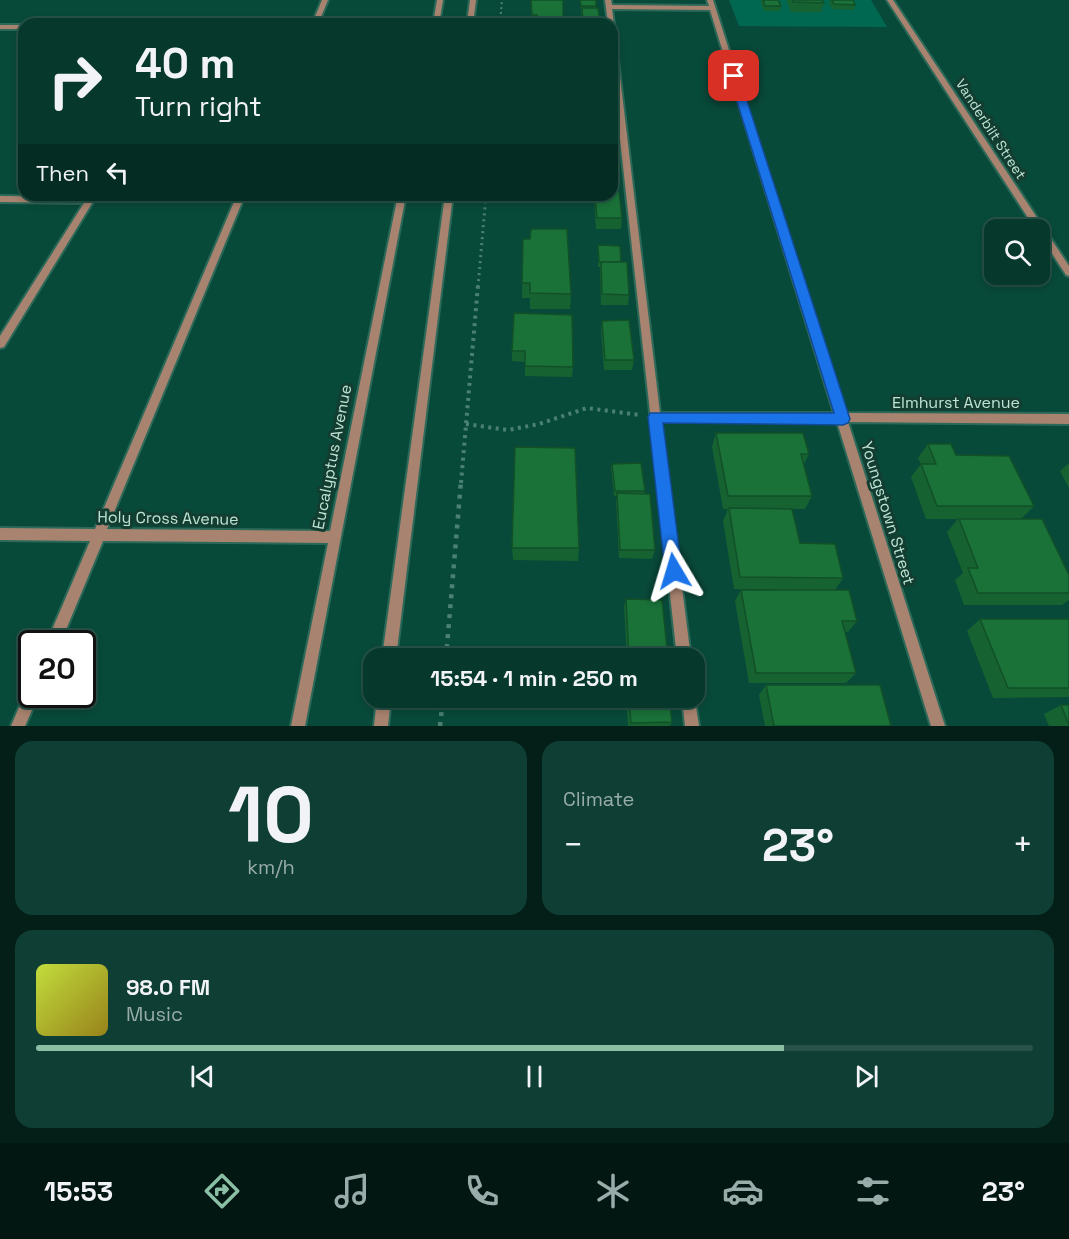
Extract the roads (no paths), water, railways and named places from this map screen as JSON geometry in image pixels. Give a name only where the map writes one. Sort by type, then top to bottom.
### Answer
[{"type":"street","points":[[318,18],[325,0]]},
{"type":"street","points":[[437,18],[440,0]]},
{"type":"street","points":[[470,18],[472,0]]},
{"type":"street","name":"Vanderbilt Street","points":[[890,0],[1069,273]]},
{"type":"street","points":[[608,4],[711,4]]},
{"type":"street","name":"Youngstown Street","points":[[711,4],[938,726]]},
{"type":"street","points":[[0,27],[18,27]]},
{"type":"street","points":[[618,88],[683,648]]},
{"type":"street","points":[[0,199],[18,199]]},
{"type":"street","points":[[0,344],[89,201]]},
{"type":"street","points":[[59,630],[238,201]]},
{"type":"street","name":"Eucalyptus Avenue","points":[[298,726],[401,201]]},
{"type":"street","points":[[390,648],[448,201]]},
{"type":"street","name":"Elmhurst Avenue","points":[[655,417],[1069,419]]},
{"type":"street","name":"Holy Cross Avenue","points":[[0,534],[335,537]]},
{"type":"street","points":[[18,726],[26,708]]},
{"type":"street","points":[[381,726],[383,708]]},
{"type":"street","points":[[690,708],[692,726]]}]
